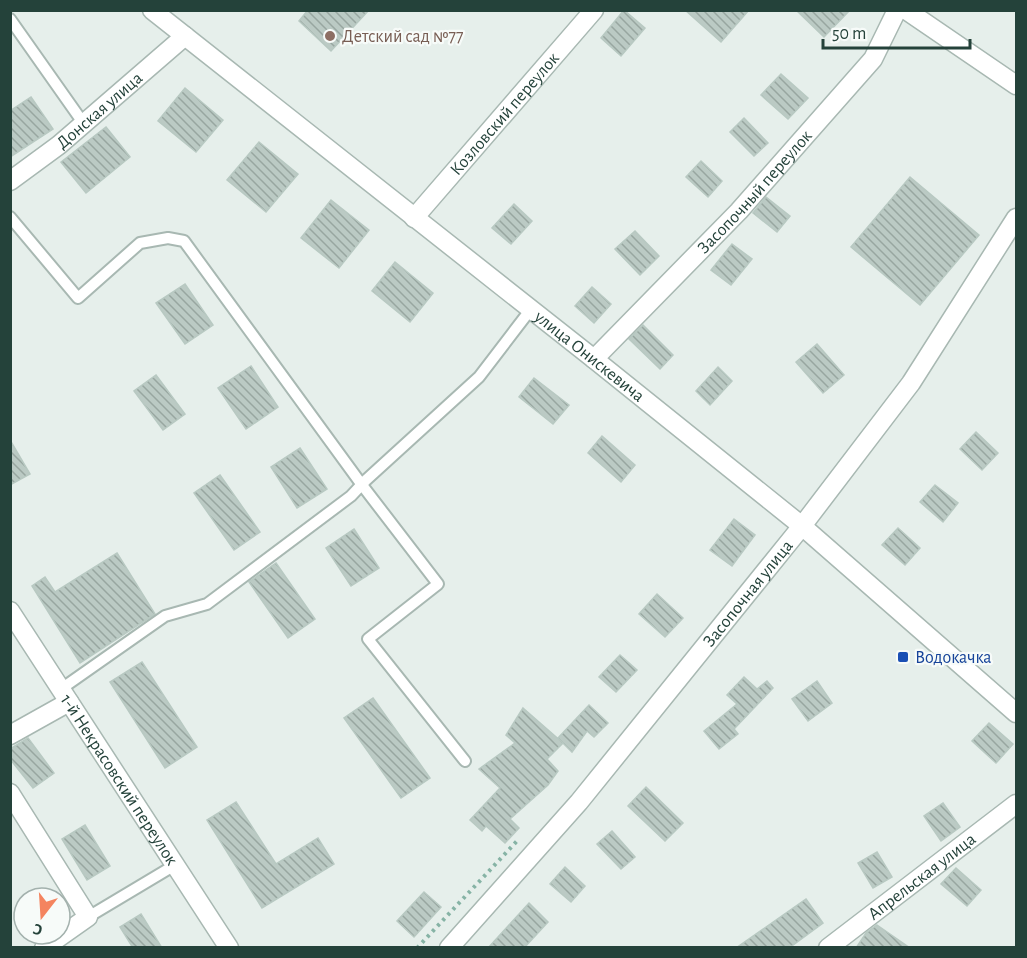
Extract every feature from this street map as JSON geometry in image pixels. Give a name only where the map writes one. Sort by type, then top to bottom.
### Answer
[{"type":"street","name":"улица Онискевича","points":[[152,10],[802,526],[1017,713]]},
{"type":"street","name":"Козловский переулок","points":[[414,218],[594,10]]},
{"type":"street","name":"Засопочный переулок","points":[[594,359],[739,211],[873,59],[897,10]]},
{"type":"street","points":[[906,10],[1017,85]]},
{"type":"street","name":"Донская улица","points":[[10,181],[59,145],[185,36]]},
{"type":"street","name":"Засопочная улица","points":[[449,948],[579,802],[802,526],[911,383],[1017,218]]},
{"type":"street","name":"1-й Некрасовский переулок","points":[[10,611],[229,948]]},
{"type":"street","points":[[10,735],[65,695]]},
{"type":"street","points":[[10,793],[88,917],[44,948]]},
{"type":"street","name":"Апрельская улица","points":[[828,948],[1017,804]]},
{"type":"lane","points":[[10,19],[84,124]]},
{"type":"lane","points":[[10,217],[78,297],[140,243],[168,238],[184,241],[438,584],[368,639],[465,760]]},
{"type":"lane","points":[[65,695],[165,616],[207,604],[351,496],[479,377],[531,309]]},
{"type":"lane","points":[[88,917],[175,865]]},
{"type":"path","points":[[417,948],[518,839]]},
{"type":"building","name":"Детский сад №77","points":[[308,10],[369,10],[331,51],[299,21]]},
{"type":"building","points":[[624,10],[645,28],[621,56],[601,38]]},
{"type":"building","points":[[685,10],[749,10],[721,42]]},
{"type":"building","points":[[796,10],[850,10],[824,37]]},
{"type":"building","points":[[781,74],[808,98],[788,119],[761,95]]},
{"type":"building","points":[[185,88],[223,120],[196,152],[158,121]]},
{"type":"building","points":[[31,97],[53,129],[10,157],[10,111]]},
{"type":"building","points":[[744,118],[768,143],[754,156],[730,132]]},
{"type":"building","points":[[106,127],[130,157],[86,193],[61,162]]},
{"type":"building","points":[[259,142],[298,174],[266,212],[227,180]]},
{"type":"building","points":[[701,161],[722,181],[708,197],[686,177]]},
{"type":"building","points":[[910,177],[979,235],[920,305],[851,247]]},
{"type":"building","points":[[766,197],[790,216],[777,232],[753,213]]},
{"type":"building","points":[[331,200],[369,230],[339,268],[301,238]]},
{"type":"building","points":[[514,204],[532,221],[511,244],[492,228]]},
{"type":"building","points":[[635,231],[659,256],[640,275],[615,249]]},
{"type":"building","points":[[732,244],[752,259],[731,285],[711,270]]},
{"type":"building","points":[[395,262],[433,293],[410,322],[372,291]]},
{"type":"building","points":[[185,284],[213,325],[185,344],[156,303]]},
{"type":"building","points":[[592,287],[611,304],[594,323],[575,306]]},
{"type":"building","points":[[643,325],[673,355],[660,369],[629,339]]},
{"type":"building","points":[[817,344],[844,375],[823,393],[796,362]]},
{"type":"building","points":[[251,366],[278,407],[246,429],[218,388]]},
{"type":"building","points":[[718,367],[732,381],[710,405],[696,391]]},
{"type":"building","points":[[156,375],[185,414],[163,430],[134,391]]},
{"type":"building","points":[[534,378],[569,405],[553,424],[519,397]]},
{"type":"building","points":[[976,432],[998,453],[982,470],[960,449]]},
{"type":"building","points":[[602,436],[635,465],[621,482],[588,453]]},
{"type":"building","points":[[10,440],[30,474],[10,485]]},
{"type":"building","points":[[300,448],[327,489],[297,508],[271,467]]},
{"type":"building","points":[[220,475],[260,532],[234,550],[194,493]]},
{"type":"building","points":[[935,485],[958,503],[943,522],[920,502]]},
{"type":"building","points":[[734,519],[755,535],[732,566],[710,550]]},
{"type":"building","points":[[898,528],[920,548],[905,565],[882,545]]},
{"type":"building","points":[[354,529],[379,568],[351,586],[326,548]]},
{"type":"building","points":[[117,553],[155,614],[80,663],[32,586],[45,577],[55,592]]},
{"type":"building","points":[[276,563],[315,619],[288,638],[249,582]]},
{"type":"building","points":[[657,594],[683,618],[665,637],[639,614]]},
{"type":"building","points":[[620,655],[637,670],[616,692],[599,677]]},
{"type":"building","points":[[142,662],[197,747],[165,768],[110,682]]},
{"type":"building","points":[[744,677],[757,689],[767,681],[773,688],[734,729],[738,734],[719,749],[704,731],[737,704],[727,695]]},
{"type":"building","points":[[817,681],[832,703],[808,721],[792,699]]},
{"type":"building","points":[[373,698],[430,778],[401,798],[344,718]]},
{"type":"building","points":[[589,705],[608,723],[594,737],[587,731],[572,752],[558,738]]},
{"type":"building","points":[[523,708],[563,743],[547,759],[558,771],[548,785],[510,819],[519,828],[505,843],[486,826],[482,831],[470,820],[500,788],[479,769],[515,743],[506,735]]},
{"type":"building","points":[[989,723],[1013,744],[996,763],[972,741]]},
{"type":"building","points":[[28,738],[54,773],[33,788],[10,759],[10,749]]},
{"type":"building","points":[[646,787],[683,823],[665,841],[628,806]]},
{"type":"building","points":[[236,802],[276,864],[318,838],[334,864],[262,908],[207,820]]},
{"type":"building","points":[[943,803],[960,827],[941,841],[924,816]]},
{"type":"building","points":[[85,825],[110,866],[87,880],[62,839]]},
{"type":"building","points":[[612,831],[635,857],[621,869],[597,844]]},
{"type":"building","points":[[877,852],[892,877],[873,888],[858,863]]},
{"type":"building","points":[[565,867],[585,886],[571,902],[550,884]]},
{"type":"building","points":[[956,868],[981,890],[967,906],[941,884]]},
{"type":"building","points":[[424,892],[441,907],[414,937],[397,921]]},
{"type":"building","points":[[806,899],[823,923],[789,948],[736,948]]},
{"type":"building","points":[[529,903],[548,922],[524,948],[488,948]]},
{"type":"building","points":[[141,914],[162,948],[133,948],[120,927]]},
{"type":"building","points":[[877,925],[910,948],[856,948],[866,933]]},
{"type":"place","name":"Детский сад №77","points":[[330,36]]},
{"type":"place","name":"Водокачка","points":[[903,657]]}]
